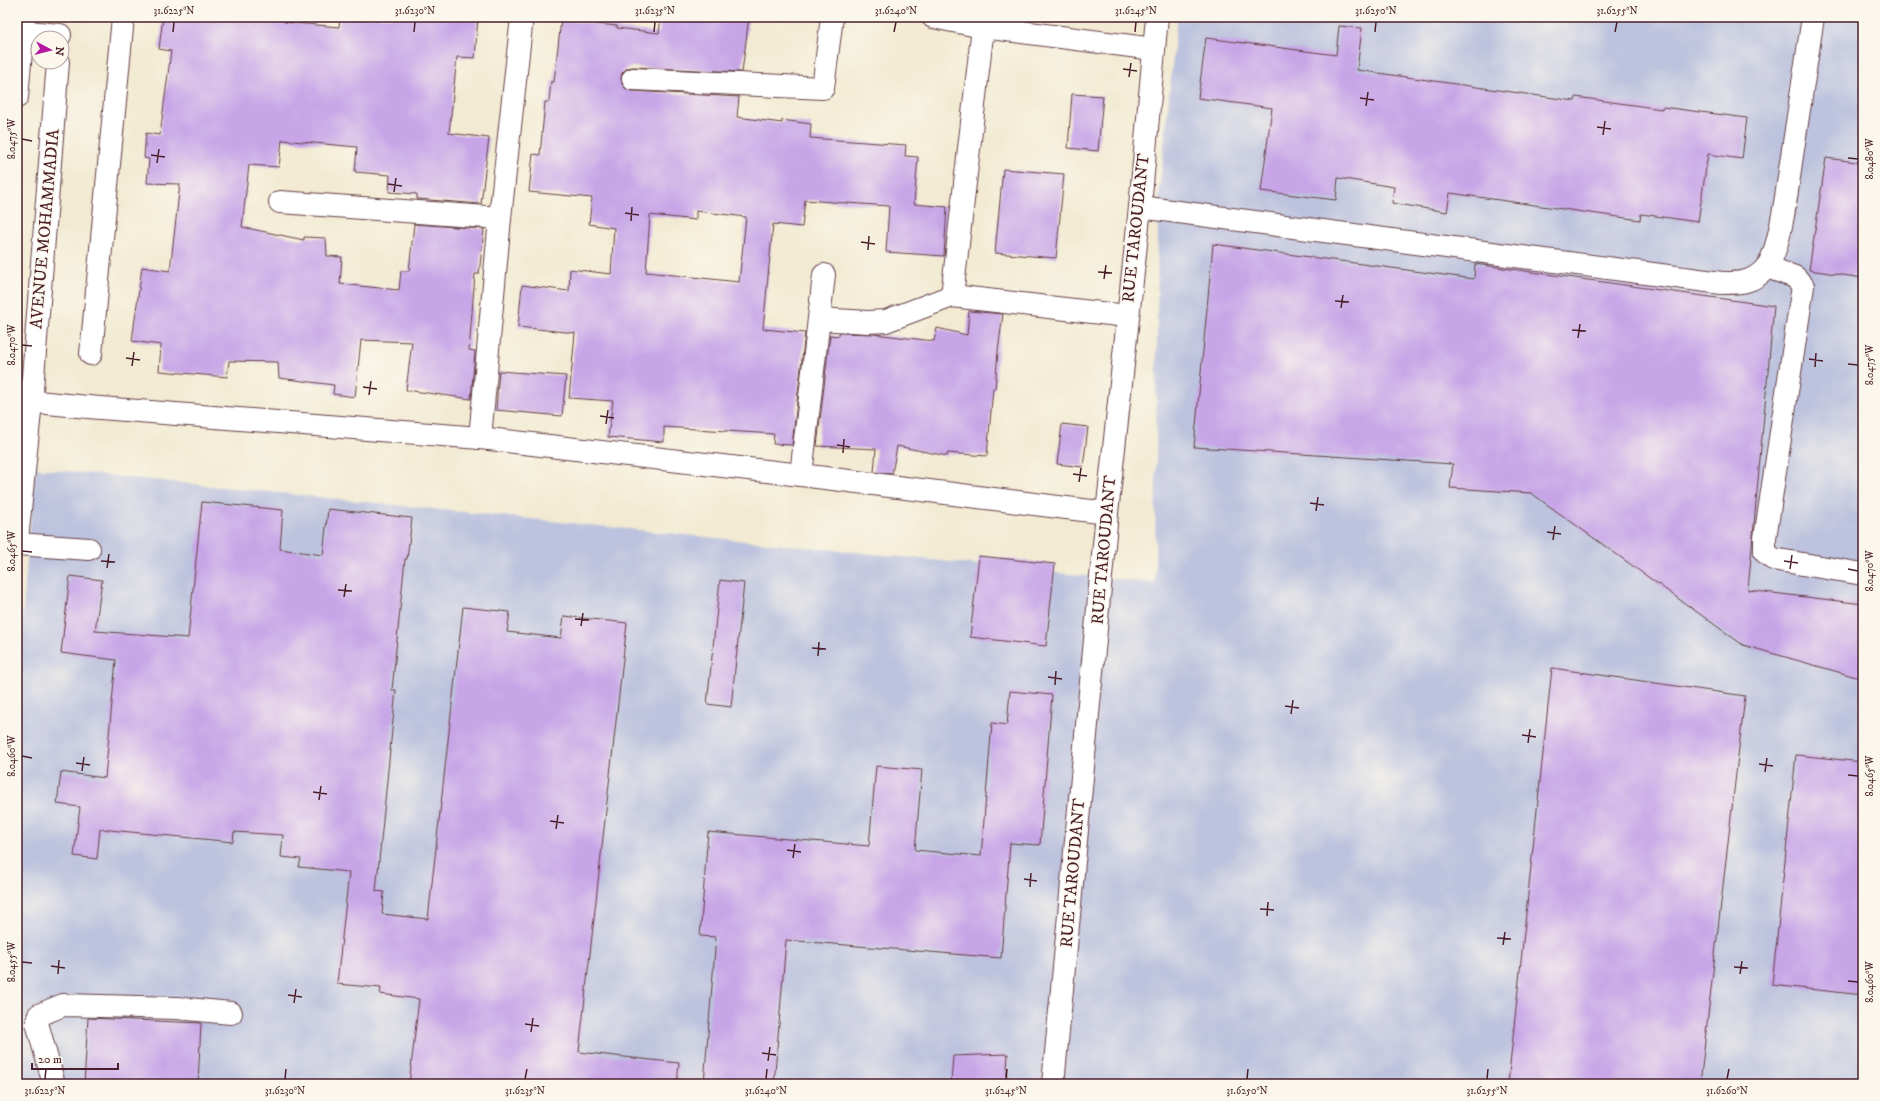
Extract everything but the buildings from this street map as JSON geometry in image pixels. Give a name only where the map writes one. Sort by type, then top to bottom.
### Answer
[{"type":"street","points":[[91,354],[123,17]]},
{"type":"street","points":[[480,438],[500,218],[522,17]]},
{"type":"street","points":[[633,79],[823,88],[832,17]]},
{"type":"street","points":[[933,17],[983,27],[1154,49]]},
{"type":"street","name":"RUE TAROUDANT","points":[[1053,1084],[1107,513],[1127,316],[1140,207],[1157,17]]},
{"type":"street","points":[[1140,207],[1722,283],[1743,282],[1755,279],[1767,267],[1775,251],[1785,205],[1814,17]]},
{"type":"street","points":[[17,97],[22,26],[61,30]]},
{"type":"street","points":[[952,296],[983,27]]},
{"type":"street","name":"AVENUE MOHAMMADIA","points":[[17,540],[24,401],[57,70]]},
{"type":"street","points":[[280,202],[500,218]]},
{"type":"street","points":[[1767,267],[1796,277],[1803,286],[1765,538],[1765,552],[1773,559],[1863,574]]},
{"type":"street","points":[[801,475],[824,275]]},
{"type":"street","points":[[819,319],[868,322],[886,321],[952,296],[1127,316]]},
{"type":"street","points":[[24,401],[480,438],[801,475],[1107,513]]},
{"type":"street","points":[[17,544],[88,549]]},
{"type":"street","points":[[54,1084],[37,1023],[39,1015],[63,1005],[177,1008],[231,1013]]},
{"type":"shaded area","points":[[1177,17],[1863,17],[1863,1084],[17,1084],[17,679],[35,468],[1155,583],[1158,205]]}]
